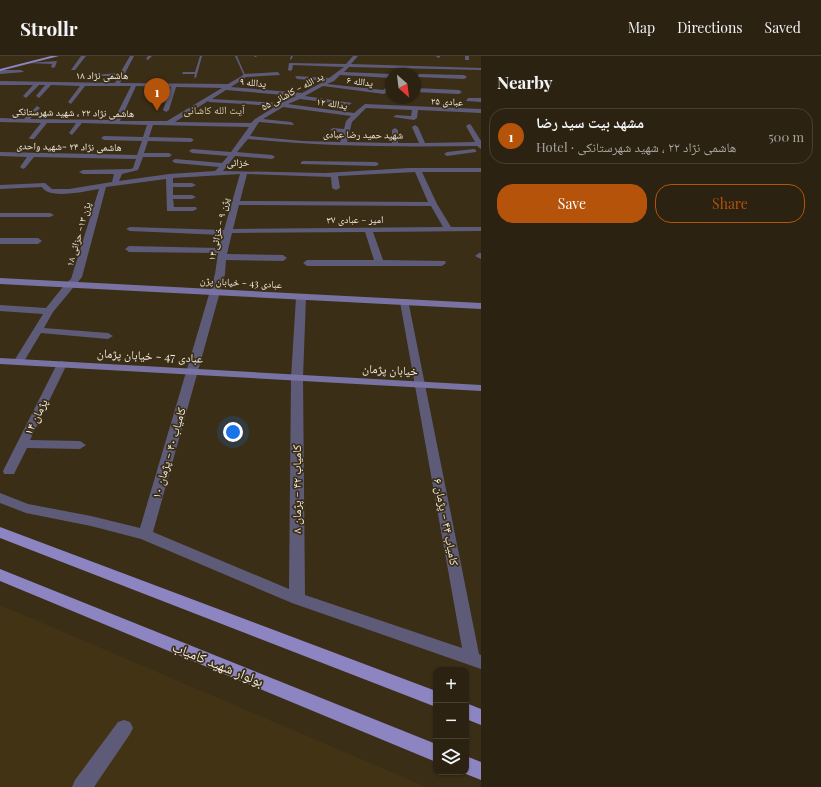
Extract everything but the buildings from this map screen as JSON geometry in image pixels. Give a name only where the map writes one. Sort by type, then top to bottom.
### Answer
[{"type":"main road","points":[[0,70],[46,56]]},
{"type":"main road","points":[[0,70],[57,56]]},
{"type":"main road","points":[[0,532],[433,698]]},
{"type":"main road","name":"بولوار شهید کامیاب","points":[[0,575],[433,752]]},
{"type":"main road","points":[[469,712],[481,717]]},
{"type":"main road","points":[[469,766],[481,772]]},
{"type":"street","points":[[73,69],[84,56]]},
{"type":"street","points":[[116,84],[132,56]]},
{"type":"street","points":[[311,59],[354,58]]},
{"type":"street","name":"ید الله - کاشانی ۵۵","points":[[255,123],[283,105],[316,90],[332,80],[349,65],[354,58]]},
{"type":"street","points":[[29,63],[56,62],[52,67]]},
{"type":"street","points":[[290,70],[292,64],[309,67],[349,65],[481,69]]},
{"type":"street","points":[[421,78],[464,81],[466,69]]},
{"type":"street","points":[[0,70],[22,72]]},
{"type":"street","points":[[340,73],[385,76]]},
{"type":"street","points":[[170,122],[209,100],[245,76],[278,74]]},
{"type":"street","points":[[95,75],[121,75]]},
{"type":"street","points":[[297,77],[332,80]]},
{"type":"street","points":[[236,82],[249,83]]},
{"type":"street","name":"هاشمی نژاد ۱۸","points":[[0,83],[134,84],[227,87]]},
{"type":"street","points":[[357,89],[362,83]]},
{"type":"street","points":[[26,96],[37,84]]},
{"type":"street","points":[[39,96],[49,84]]},
{"type":"street","points":[[71,102],[84,84]]},
{"type":"street","points":[[117,122],[134,84]]},
{"type":"street","points":[[166,110],[174,85]]},
{"type":"street","name":"یدالله ۶","points":[[324,85],[384,92]]},
{"type":"street","name":"یدالله ۹","points":[[227,87],[349,103]]},
{"type":"street","points":[[316,90],[333,92]]},
{"type":"street","points":[[379,98],[384,92]]},
{"type":"street","points":[[421,93],[458,98]]},
{"type":"street","name":"عبادی ۲۵","points":[[354,115],[365,106],[415,109],[458,98],[481,111]]},
{"type":"street","name":"یدالله ۱۲","points":[[209,100],[283,105],[317,113],[354,115]]},
{"type":"street","points":[[468,100],[481,100]]},
{"type":"street","points":[[25,120],[37,108]]},
{"type":"street","points":[[396,117],[414,118],[415,109]]},
{"type":"street","points":[[343,144],[345,131],[354,115]]},
{"type":"street","name":"هاشمی نژاد ۲۲ ، شهید شهرستانکی","points":[[0,120],[291,124]]},
{"type":"street","points":[[0,129],[8,120]]},
{"type":"street","points":[[32,138],[45,121]]},
{"type":"street","points":[[72,133],[81,121]]},
{"type":"street","points":[[83,172],[119,172],[134,170],[146,139],[150,122]]},
{"type":"street","points":[[217,173],[255,123]]},
{"type":"street","points":[[469,126],[480,145]]},
{"type":"street","points":[[415,128],[422,145]]},
{"type":"street","points":[[333,130],[345,131]]},
{"type":"street","points":[[395,130],[395,145]]},
{"type":"street","name":"شهید حمید رضا عبادی","points":[[245,137],[327,147],[343,144],[376,154],[395,145],[411,147],[422,145],[480,145]]},
{"type":"street","points":[[104,138],[191,140]]},
{"type":"street","points":[[192,151],[272,157]]},
{"type":"street","points":[[447,154],[481,151]]},
{"type":"street","points":[[303,163],[376,154],[376,172]]},
{"type":"street","points":[[23,167],[32,155]]},
{"type":"street","points":[[54,164],[60,155]]},
{"type":"street","name":"هاشمی نژاد ۲۴ -شهید واحدی","points":[[1,156],[169,155]]},
{"type":"street","points":[[175,161],[224,165]]},
{"type":"street","points":[[418,170],[433,204],[448,229]]},
{"type":"street","name":"خزائی","points":[[0,187],[45,185],[46,189],[51,191],[69,191],[169,176],[244,172],[334,175],[418,170],[480,172]]},
{"type":"street","points":[[115,184],[119,172]]},
{"type":"street","name":"پژن ۹ - خزائی ۱۴","points":[[193,371],[215,292],[235,203],[244,172]]},
{"type":"street","points":[[334,175],[336,188]]},
{"type":"street","points":[[169,176],[170,209],[193,209]]},
{"type":"street","points":[[170,185],[192,184]]},
{"type":"street","name":"پژن ۱۳- حزائی ۱۸","points":[[18,361],[49,311],[69,285],[75,281],[84,258],[103,186]]},
{"type":"street","points":[[170,197],[192,197]]},
{"type":"street","points":[[235,203],[433,204]]},
{"type":"street","points":[[0,215],[50,215]]},
{"type":"street","points":[[130,229],[162,240],[223,254],[282,258]]},
{"type":"street","name":"امیر - عبادی ۳۷","points":[[162,240],[229,232],[481,229]]},
{"type":"street","points":[[368,230],[379,263]]},
{"type":"street","points":[[129,249],[162,240]]},
{"type":"street","points":[[0,241],[38,241]]},
{"type":"street","points":[[307,263],[442,263]]},
{"type":"street","name":"عبادی 43 - خیابان پژن","points":[[0,281],[481,306]]},
{"type":"street","name":"کامیاب ۴۲ - پژمان ۸","points":[[298,599],[297,378],[301,297]]},
{"type":"street","name":"کامیاب ۴۴ - پژمان ۶","points":[[406,302],[420,385],[476,661]]},
{"type":"street","points":[[0,308],[49,311]]},
{"type":"street","points":[[37,330],[108,336]]},
{"type":"street","name":"عبادی 47 - خیابان پژمان","points":[[0,361],[297,378]]},
{"type":"street","name":"پژمان ۱۴","points":[[9,471],[62,364]]},
{"type":"street","name":"کامیاب ۴۰ - پژمان ۱۰","points":[[146,535],[193,371]]},
{"type":"street","name":"خیابان پژمان","points":[[297,378],[481,388]]},
{"type":"street","points":[[22,444],[80,445]]},
{"type":"street","points":[[0,498],[26,508],[90,521],[146,535],[298,599],[476,661]]},
{"type":"street","points":[[82,787],[124,728]]},
{"type":"lane","points":[[195,77],[201,56]]},
{"type":"lane","points":[[236,56],[245,76]]},
{"type":"lane","points":[[183,72],[196,73]]},
{"type":"shaded area","points":[[0,605],[426,787],[0,787]]},
{"type":"place","name":"مشهد بيت سيد رضا","points":[[157,111]]},
{"type":"district","name":"آیت الله کاشانی","points":[[214,110]]}]
